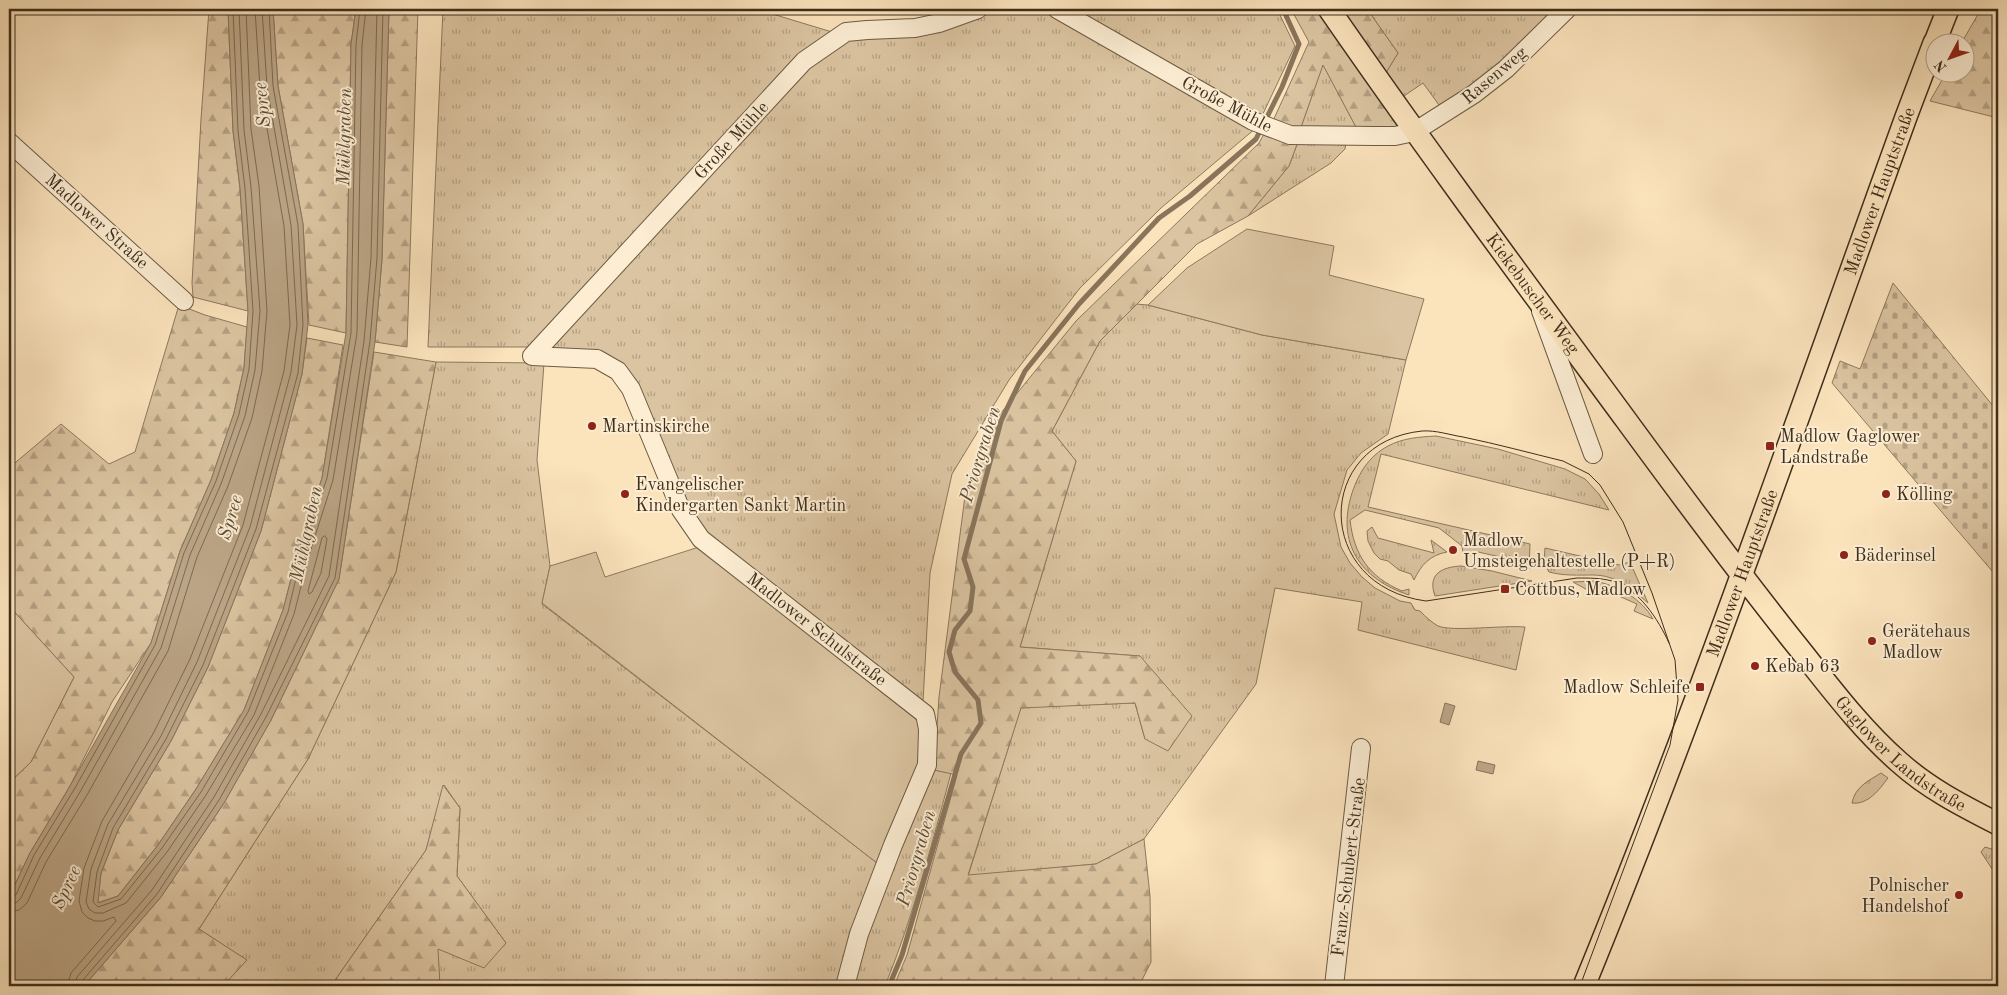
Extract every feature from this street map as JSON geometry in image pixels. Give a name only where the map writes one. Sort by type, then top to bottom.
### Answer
[{"type":"main road","name":"Kiekebuscher Weg","points":[[1329,9],[1414,132],[1742,575]]},
{"type":"main road","name":"Madlower Hauptstraße","points":[[1939,32],[1948,9]]},
{"type":"main road","name":"Madlower Hauptstraße","points":[[1584,986],[1615,910],[1742,575],[1902,126],[1924,71]]},
{"type":"main road","name":"Gaglower Landstraße","points":[[1742,575],[1858,722],[1900,763],[1944,797],[1998,824]]},
{"type":"street","name":"Große Mühle","points":[[532,356],[804,62],[846,32],[915,28],[939,23],[978,9]]},
{"type":"street","name":"Große Mühle","points":[[1057,9],[1252,120],[1279,132],[1290,135],[1374,136],[1395,136],[1414,132]]},
{"type":"street","name":"Rasenweg","points":[[1414,132],[1474,94],[1506,69],[1566,9]]},
{"type":"street","name":"Madlower Straße","points":[[9,142],[184,301]]},
{"type":"street","points":[[1538,300],[1593,454]]},
{"type":"street","name":"Madlower Schulstraße","points":[[532,356],[597,359],[618,371],[631,389],[681,510],[701,539],[925,714],[928,729],[927,765],[893,845],[859,934],[845,986]]},
{"type":"street","name":"Franz-Schubert-Straße","points":[[1334,986],[1362,748]]},
{"type":"green space","points":[[209,9],[228,9],[233,131],[240,188],[248,311],[193,297],[192,283],[201,119]]},
{"type":"green space","points":[[273,9],[356,9],[351,44],[346,333],[309,325],[303,224],[278,86]]},
{"type":"green space","points":[[389,9],[418,9],[407,347],[375,342],[382,259]]},
{"type":"green space","points":[[443,9],[756,9],[832,32],[534,347],[428,347]]},
{"type":"green space","points":[[1005,9],[1052,9],[1256,128],[1161,208],[1080,288],[1009,380],[952,474],[930,573],[923,702],[708,536],[686,509],[661,441],[634,377],[618,361],[592,350],[547,348],[810,64],[850,40],[922,34]]},
{"type":"green space","points":[[1069,9],[1277,9],[1295,46],[1261,118]]},
{"type":"green space","points":[[1291,9],[1322,9],[1406,129],[1357,129],[1323,65],[1300,130],[1272,123],[1309,42]]},
{"type":"green space","points":[[1340,9],[1367,9],[1398,53],[1384,76]]},
{"type":"green space","points":[[1367,9],[1558,9],[1492,74],[1439,105],[1423,83],[1401,98],[1384,76],[1398,53]]},
{"type":"green space","points":[[1981,9],[1998,9],[1998,118],[1930,101],[1941,82],[1974,82],[1974,32],[1968,32]]},
{"type":"green space","points":[[1323,64],[1357,129],[1300,130]]},
{"type":"green space","points":[[1265,132],[1299,139],[1289,166],[1248,216],[1197,244],[1100,341],[1052,431],[1076,461],[1020,647],[1140,656],[1192,716],[1168,751],[1145,739],[1135,703],[1021,708],[968,875],[1096,864],[1144,839],[1150,896],[1151,962],[1139,986],[894,986],[907,955],[957,775],[934,770],[939,697],[965,496],[996,419],[1076,321],[1259,143]]},
{"type":"green space","points":[[1299,139],[1346,142],[1345,149],[1331,163],[1248,216],[1289,166]]},
{"type":"green space","points":[[1247,229],[1334,246],[1329,275],[1424,299],[1406,360],[1262,335],[1148,305],[1187,268]]},
{"type":"green space","points":[[1893,283],[1998,412],[1998,578],[1832,383],[1840,361],[1860,369]]},
{"type":"green space","points":[[1136,304],[1148,305],[1262,335],[1406,360],[1388,434],[1361,453],[1347,470],[1334,514],[1341,547],[1350,563],[1375,588],[1400,601],[1411,603],[1415,610],[1420,611],[1438,626],[1445,628],[1525,627],[1516,670],[1358,630],[1362,602],[1275,588],[1256,684],[1144,839],[1096,864],[968,876],[1021,707],[1135,703],[1145,739],[1140,656],[1020,647],[1076,461],[1052,431],[1100,341]]},
{"type":"green space","points":[[179,305],[205,315],[247,327],[244,368],[234,413],[211,480],[180,551],[151,643],[112,702],[70,786],[30,853],[9,897],[9,783],[31,762],[74,677],[9,606],[9,468],[61,424],[109,464],[135,452]]},
{"type":"green space","points":[[307,338],[343,345],[322,478],[298,552],[283,610],[244,710],[196,789],[158,845],[118,896],[97,903],[101,873],[118,830],[171,741],[208,667],[261,531],[302,374]]},
{"type":"green space","points":[[374,352],[436,362],[396,572],[308,759],[199,929],[247,960],[223,986],[84,986],[161,897],[224,803],[271,720],[339,579]]},
{"type":"green space","points":[[436,362],[544,363],[537,460],[550,566],[542,604],[877,863],[838,986],[440,986],[437,949],[506,943],[457,876],[460,808],[444,785],[426,850],[331,986],[223,986],[246,960],[199,929],[308,759],[396,572]]},
{"type":"green space","points":[[1436,436],[1498,449],[1565,469],[1585,479],[1599,494],[1609,510],[1381,454],[1368,507],[1530,544],[1529,569],[1510,564],[1505,558],[1478,552],[1471,555],[1463,553],[1462,546],[1439,528],[1365,510],[1350,520],[1355,544],[1372,572],[1402,591],[1409,589],[1409,595],[1392,588],[1365,569],[1356,557],[1350,543],[1347,528],[1352,493],[1365,466],[1381,450],[1405,440]]},
{"type":"green space","points":[[1372,527],[1378,538],[1434,553],[1431,540],[1447,552],[1431,558],[1414,580],[1411,574],[1399,570],[1388,561],[1380,559],[1374,553],[1368,541],[1367,531]]},
{"type":"green space","points":[[699,547],[917,720],[923,733],[921,763],[877,863],[542,603],[550,566],[596,552],[605,577]]},
{"type":"green space","points":[[1545,548],[1619,565],[1630,562],[1648,603],[1630,588],[1609,577],[1566,575],[1549,572],[1544,563]]},
{"type":"green space","points":[[1461,566],[1492,571],[1532,581],[1435,596],[1433,582],[1438,573],[1448,568]]},
{"type":"green space","points":[[1595,581],[1612,586],[1628,594],[1642,605],[1653,619],[1634,611],[1637,604],[1596,586],[1593,593],[1573,582]]},
{"type":"green space","points":[[9,606],[74,677],[31,762],[9,783]]},
{"type":"green space","points":[[934,770],[951,773],[937,827],[895,960],[885,986],[853,986],[873,908]]},
{"type":"green space","points":[[1881,773],[1888,778],[1877,792],[1863,802],[1852,803],[1859,789]]},
{"type":"green space","points":[[443,785],[460,808],[457,876],[506,943],[484,968],[438,949],[440,986],[331,986],[426,850]]},
{"type":"green space","points":[[1985,847],[1998,851],[1998,878],[1981,852]]},
{"type":"water","points":[[228,9],[273,9],[278,86],[303,224],[308,325],[302,374],[261,531],[208,667],[171,741],[118,830],[101,873],[98,903],[118,896],[158,845],[196,789],[244,710],[283,610],[298,552],[322,478],[346,333],[351,44],[356,9],[389,9],[382,259],[375,342],[339,579],[271,720],[224,803],[161,897],[84,986],[9,986],[9,897],[30,853],[151,643],[180,551],[211,480],[234,413],[244,368],[248,311],[240,188],[233,131]]},
{"type":"water","points":[[1445,703],[1455,706],[1449,725],[1440,722]]},
{"type":"water","points":[[1478,761],[1495,765],[1493,774],[1476,770]]},
{"type":"waterway","name":"Priorgraben","points":[[889,986],[902,955],[961,754],[981,723],[978,700],[955,672],[949,652],[955,630],[970,611],[973,587],[964,559],[1001,421],[1025,371],[1079,304],[1159,218],[1190,196],[1256,139],[1282,87],[1299,44],[1283,9]]},
{"type":"tram line","points":[[1580,986],[1670,745],[1678,700],[1675,660],[1652,593],[1623,522],[1600,485],[1589,474],[1563,461],[1432,431],[1422,431],[1387,441],[1361,460],[1346,486],[1341,514],[1347,544],[1363,570],[1389,590],[1426,601],[1577,578],[1608,580],[1622,585],[1647,606],[1669,643]]},
{"type":"place","name":"Martinskirche","points":[[592,426]]},
{"type":"place","name":"Madlow Gaglower Landstraße","points":[[1770,446]]},
{"type":"place","name":"Evangelischer Kindergarten Sankt Martin","points":[[625,494]]},
{"type":"place","name":"Kölling","points":[[1886,494]]},
{"type":"place","name":"Madlow Umsteigehaltestelle (P+R)","points":[[1453,550]]},
{"type":"place","name":"Bäderinsel","points":[[1844,555]]},
{"type":"place","name":"Cottbus, Madlow","points":[[1505,589]]},
{"type":"place","name":"Gerätehaus Madlow","points":[[1872,641]]},
{"type":"place","name":"Kebab 63","points":[[1755,666]]},
{"type":"place","name":"Madlow Schleife","points":[[1700,687]]},
{"type":"place","name":"Polnischer Handelshof","points":[[1959,895]]},
{"type":"water label","name":"Spree","points":[[261,105]]},
{"type":"water label","name":"Mühlgraben","points":[[343,137]]},
{"type":"water label","name":"Spree","points":[[229,517]]},
{"type":"water label","name":"Mühlgraben","points":[[305,534]]},
{"type":"water label","name":"Spree","points":[[65,887]]}]
